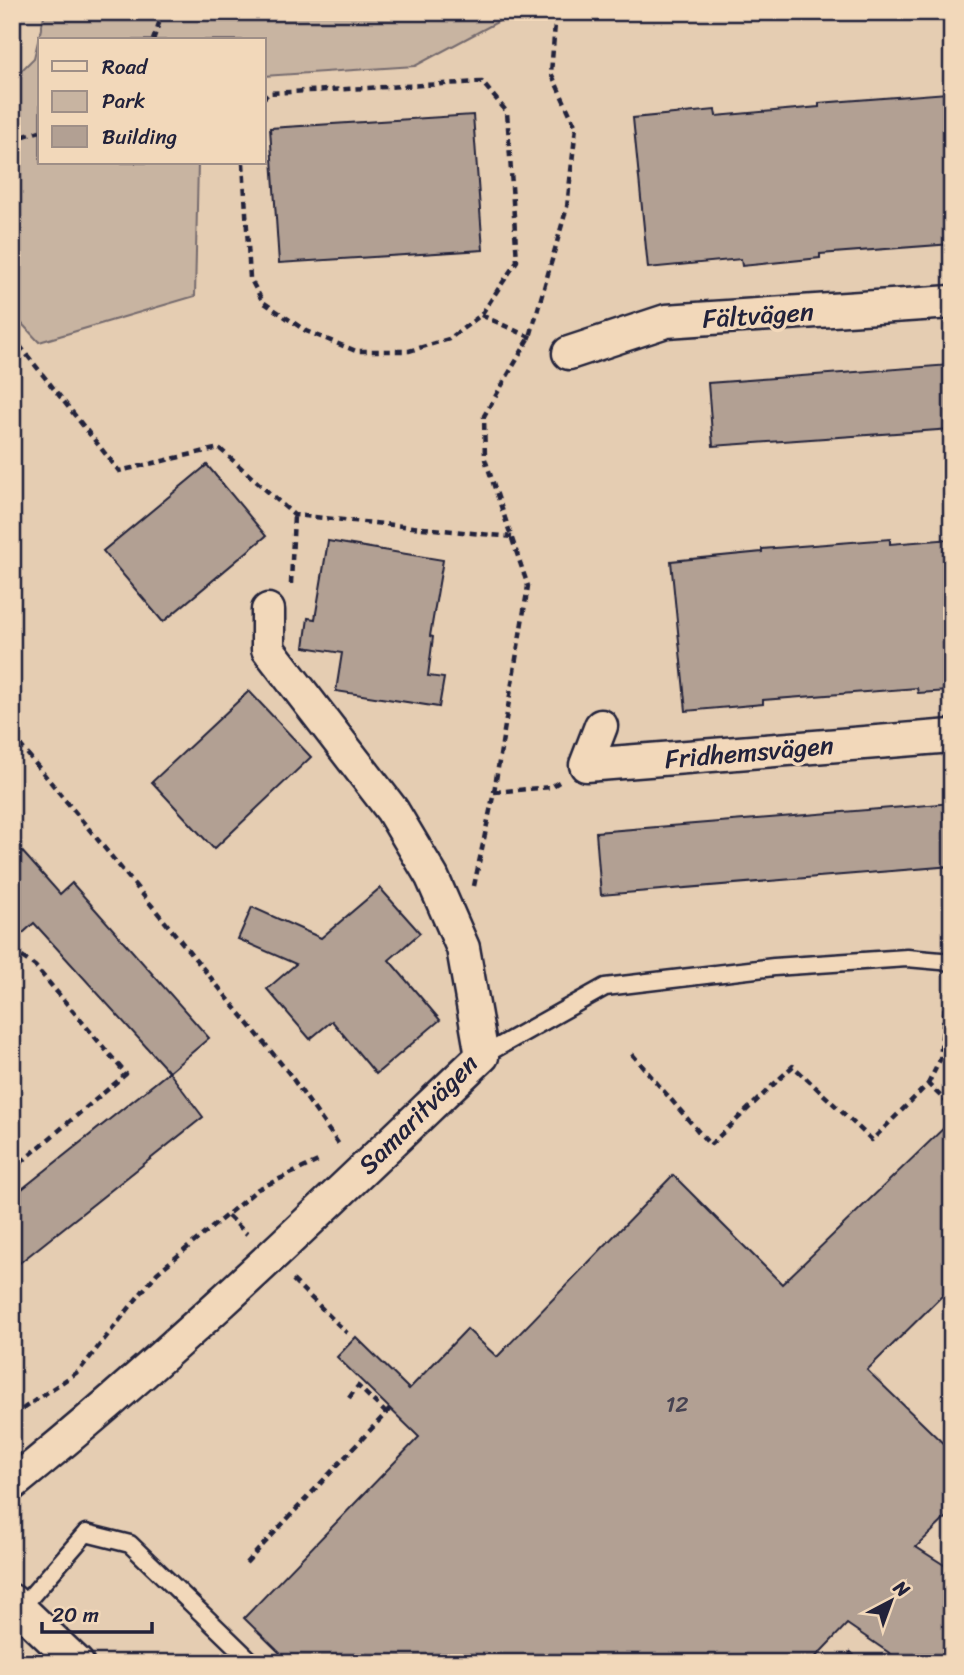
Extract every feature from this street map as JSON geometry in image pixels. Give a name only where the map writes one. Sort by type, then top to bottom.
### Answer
[{"type":"street","name":"Fältvägen","points":[[569,353],[666,321],[952,302]]},
{"type":"street","name":"Samaritvägen","points":[[12,1484],[73,1434],[270,1257],[482,1056],[463,948],[432,877],[393,810],[268,649],[268,610]]},
{"type":"street","points":[[586,765],[601,726]]},
{"type":"street","name":"Fridhemsvägen","points":[[586,765],[952,736]]},
{"type":"street","points":[[16,1605],[77,1663]]},
{"type":"lane","points":[[482,1056],[605,987],[774,967],[907,958],[952,962]]},
{"type":"lane","points":[[16,1605],[86,1532],[130,1544],[253,1663]]},
{"type":"path","points":[[154,38],[163,12]]},
{"type":"path","points":[[473,893],[494,792],[528,586],[485,459],[484,416],[530,337],[567,207],[576,127],[551,73],[556,12]]},
{"type":"path","points":[[243,164],[250,278],[263,302],[306,331],[356,351],[409,351],[449,339],[481,315],[517,261],[507,112],[482,82],[269,93],[266,96]]},
{"type":"path","points":[[12,141],[38,132]]},
{"type":"path","points":[[481,315],[530,337]]},
{"type":"path","points":[[12,336],[119,471],[219,448],[294,515],[512,537]]},
{"type":"path","points":[[291,589],[294,515]]},
{"type":"path","points":[[12,734],[26,755],[288,1072],[342,1150]]},
{"type":"path","points":[[494,792],[551,787],[586,765]]},
{"type":"path","points":[[12,950],[35,966],[126,1074],[12,1170]]},
{"type":"path","points":[[632,1054],[710,1145],[793,1066],[872,1140],[928,1084],[940,1060],[945,1003]]},
{"type":"path","points":[[928,1084],[952,1107]]},
{"type":"path","points":[[12,1416],[79,1371],[157,1273],[258,1189],[342,1150],[352,1140]]},
{"type":"path","points":[[246,1563],[388,1411],[358,1386],[349,1398]]},
{"type":"path","points":[[849,1651],[860,1663]]},
{"type":"green space","points":[[45,12],[516,12],[415,66],[266,76],[266,38],[39,38]]},
{"type":"green space","points":[[38,41],[38,164],[198,164],[195,296],[39,342],[12,313],[12,80],[34,58]]},
{"type":"building","points":[[947,93],[952,153],[952,244],[820,254],[820,258],[742,266],[741,259],[648,268],[633,118],[715,110],[716,116],[819,107],[819,103]]},
{"type":"building","points":[[473,115],[483,250],[279,263],[270,128]]},
{"type":"building","points":[[950,365],[952,429],[713,446],[708,383]]},
{"type":"building","points":[[207,465],[266,536],[163,622],[103,551]]},
{"type":"building","points":[[890,539],[890,544],[952,539],[949,691],[918,693],[917,688],[763,700],[763,704],[686,711],[671,561],[762,552],[762,549]]},
{"type":"building","points":[[328,541],[443,560],[430,636],[433,637],[428,676],[444,678],[439,707],[336,691],[342,653],[304,647],[308,618],[315,619]]},
{"type":"building","points":[[249,691],[311,757],[214,849],[152,782]]},
{"type":"building","points":[[952,803],[952,866],[601,895],[596,832]]},
{"type":"building","points":[[12,840],[60,894],[72,883],[209,1038],[169,1072],[34,923],[12,943]]},
{"type":"building","points":[[380,888],[420,933],[389,960],[440,1020],[376,1074],[332,1021],[310,1039],[267,989],[296,964],[238,939],[252,907],[321,938]]},
{"type":"building","points":[[169,1072],[203,1117],[12,1269],[12,1197]]},
{"type":"building","points":[[952,1120],[952,1286],[867,1370],[952,1452],[952,1512],[916,1547],[952,1570],[952,1663],[904,1663],[847,1624],[810,1663],[290,1663],[244,1618],[419,1437],[337,1357],[356,1337],[409,1389],[467,1329],[497,1357],[673,1175],[782,1284]]}]
